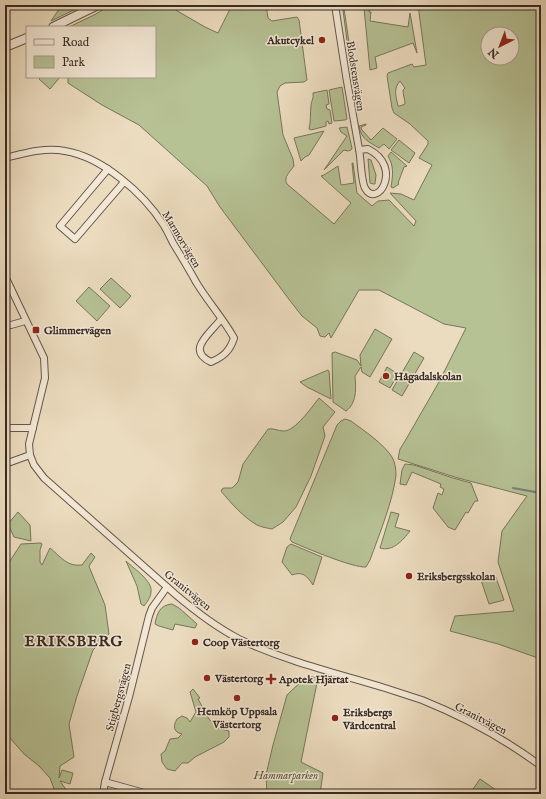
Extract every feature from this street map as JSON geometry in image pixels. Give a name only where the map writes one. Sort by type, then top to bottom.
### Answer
[{"type":"street","points":[[55,26],[98,5]]},
{"type":"street","name":"Blodstensvägen","points":[[335,5],[364,186],[368,192],[376,194],[383,189],[387,177],[384,166],[377,154],[368,149],[359,150]]},
{"type":"street","points":[[5,47],[26,38]]},
{"type":"street","name":"Marmorvägen","points":[[5,158],[36,151],[64,150],[90,158],[108,170],[142,198],[163,224],[204,296],[229,329],[234,338],[231,347],[225,354],[211,362],[201,357],[198,351],[201,344],[221,319]]},
{"type":"street","points":[[108,170],[60,226],[75,239],[124,182]]},
{"type":"street","points":[[5,276],[25,321],[44,358],[45,378],[33,428],[30,444],[30,455],[5,464]]},
{"type":"street","points":[[5,324],[11,325],[25,321]]},
{"type":"street","points":[[5,428],[33,428]]},
{"type":"street","name":"Granitvägen","points":[[30,455],[34,465],[44,478],[167,587],[223,630],[240,639],[289,658],[422,700],[495,735],[541,766]]},
{"type":"street","name":"Stigbergsvägen","points":[[103,794],[149,616],[152,608],[167,587]]},
{"type":"street","points":[[105,782],[148,794]]},
{"type":"green space","points":[[62,5],[84,5],[51,21]]},
{"type":"green space","points":[[111,5],[167,5],[218,33],[232,5],[266,5],[268,18],[272,21],[297,17],[299,20],[307,80],[304,82],[285,83],[280,86],[277,92],[283,135],[293,159],[294,166],[286,177],[287,184],[334,224],[351,203],[321,176],[338,166],[341,185],[354,183],[353,163],[357,193],[372,206],[378,201],[389,200],[414,226],[416,221],[390,193],[401,194],[414,200],[432,165],[419,158],[428,144],[428,141],[410,124],[394,113],[387,76],[388,73],[412,64],[414,67],[426,65],[418,5],[541,5],[541,659],[498,644],[450,631],[455,616],[514,611],[498,562],[502,531],[527,496],[458,478],[398,459],[400,449],[439,382],[466,328],[444,324],[379,290],[359,290],[331,338],[329,333],[325,337],[320,336],[317,328],[302,316],[291,302],[220,207],[207,186],[139,125],[102,105],[68,83],[68,78],[156,78],[156,26],[71,26]],"holes":[[[400,81],[405,88],[403,90],[405,104],[398,106],[396,87]]]},
{"type":"green space","points":[[368,6],[370,8],[369,12],[371,12],[370,21],[408,27],[410,13],[417,53],[413,43],[375,57],[377,68],[370,70],[364,8],[359,7]]},
{"type":"green space","points":[[344,8],[348,8],[344,10],[353,70],[357,70],[357,72],[351,72],[343,10]]},
{"type":"green space","points":[[40,78],[59,78],[50,89],[39,79]]},
{"type":"green space","points":[[342,87],[347,119],[334,121],[329,90]]},
{"type":"green space","points":[[327,90],[329,104],[326,105],[327,109],[330,110],[332,123],[329,124],[328,121],[326,122],[326,126],[311,130],[309,129],[313,93]]},
{"type":"green space","points":[[366,124],[361,127],[371,140],[383,128],[397,139],[389,149],[384,144],[379,148],[366,140],[362,134],[359,126]]},
{"type":"green space","points":[[347,127],[352,148],[351,150],[344,150],[324,170],[347,136],[341,132],[339,128]]},
{"type":"green space","points":[[324,131],[309,155],[301,161],[294,138]]},
{"type":"green space","points":[[399,140],[415,153],[409,163],[391,150]]},
{"type":"green space","points":[[391,152],[407,166],[404,167],[398,183],[399,184],[393,188],[391,187],[393,175],[392,167],[388,156]]},
{"type":"green space","points":[[368,159],[371,160],[376,175],[375,184],[370,183]]},
{"type":"green space","points":[[111,278],[131,296],[120,308],[100,289]]},
{"type":"green space","points":[[89,287],[110,306],[97,321],[76,301]]},
{"type":"green space","points":[[375,329],[392,339],[370,377],[362,372],[361,367],[355,376],[354,400],[350,408],[346,411],[333,402],[332,353],[335,352],[357,360],[361,366],[360,355]]},
{"type":"green space","points":[[414,352],[424,358],[402,396],[392,390]]},
{"type":"green space","points":[[387,367],[398,374],[390,388],[379,382]]},
{"type":"green space","points":[[328,370],[331,399],[300,382]]},
{"type":"green space","points":[[319,398],[335,412],[323,427],[325,436],[311,476],[296,507],[283,522],[272,529],[257,525],[242,514],[221,491],[224,488],[232,488],[238,482],[243,464],[268,429],[284,431],[293,427],[303,418]]},
{"type":"green space","points":[[345,419],[351,421],[384,447],[392,457],[396,468],[396,475],[389,507],[370,560],[366,567],[329,557],[292,542],[290,539],[337,425]]},
{"type":"green space","points":[[405,464],[414,465],[471,483],[478,501],[475,501],[468,513],[466,512],[455,530],[448,527],[433,508],[438,493],[442,495],[444,489],[440,487],[441,484],[412,472],[406,485],[400,484],[402,470]]},
{"type":"green space","points":[[18,512],[30,525],[31,541],[14,537],[8,524]]},
{"type":"green space","points":[[391,512],[399,514],[395,527],[410,531],[393,547],[385,549],[380,548]]},
{"type":"green space","points":[[41,543],[40,562],[42,565],[50,548],[64,561],[77,565],[82,565],[91,553],[95,557],[89,566],[105,605],[109,634],[93,650],[69,724],[74,757],[60,766],[59,778],[62,770],[73,773],[70,784],[60,781],[69,794],[52,794],[54,789],[50,778],[39,766],[24,754],[9,737],[5,725],[5,572],[21,544]]},
{"type":"green space","points":[[291,544],[322,557],[313,585],[309,579],[302,574],[292,575],[282,562],[287,547]]},
{"type":"green space","points":[[126,561],[146,579],[151,588],[149,599],[144,606],[141,604],[137,586]]},
{"type":"green space","points":[[495,575],[504,600],[489,604],[481,580]]},
{"type":"green space","points":[[172,604],[179,608],[197,624],[195,628],[175,624],[173,630],[155,624],[160,610],[165,606]]},
{"type":"green space","name":"Hammarparken","points":[[307,676],[318,678],[301,762],[323,773],[320,794],[267,794],[266,775],[287,695]]},
{"type":"green space","points":[[193,689],[200,698],[198,699],[209,719],[217,728],[229,731],[229,737],[224,742],[195,757],[188,763],[182,763],[175,771],[167,769],[162,762],[161,754],[165,751],[170,739],[178,738],[182,734],[175,730],[177,719],[182,716],[187,718],[190,722],[196,712],[190,692]]},
{"type":"green space","points":[[480,779],[496,790],[493,794],[473,794],[471,792]]},
{"type":"waterway","points":[[513,488],[541,493]]},
{"type":"place","name":"Akutcykel","points":[[322,40]]},
{"type":"place","name":"Glimmervägen","points":[[36,330]]},
{"type":"place","name":"Hågadalskolan","points":[[386,376]]},
{"type":"place","name":"Eriksbergsskolan","points":[[409,576]]},
{"type":"place","name":"Coop Västertorg","points":[[195,642]]},
{"type":"place","name":"Västertorg","points":[[207,678]]},
{"type":"place","name":"Apotek Hjärtat","points":[[271,679]]},
{"type":"place","name":"Hemköp Uppsala Västertorg","points":[[237,698]]},
{"type":"place","name":"Eriksbergs Vårdcentral","points":[[335,718]]},
{"type":"district","name":"ERIKSBERG","points":[[74,641]]}]
